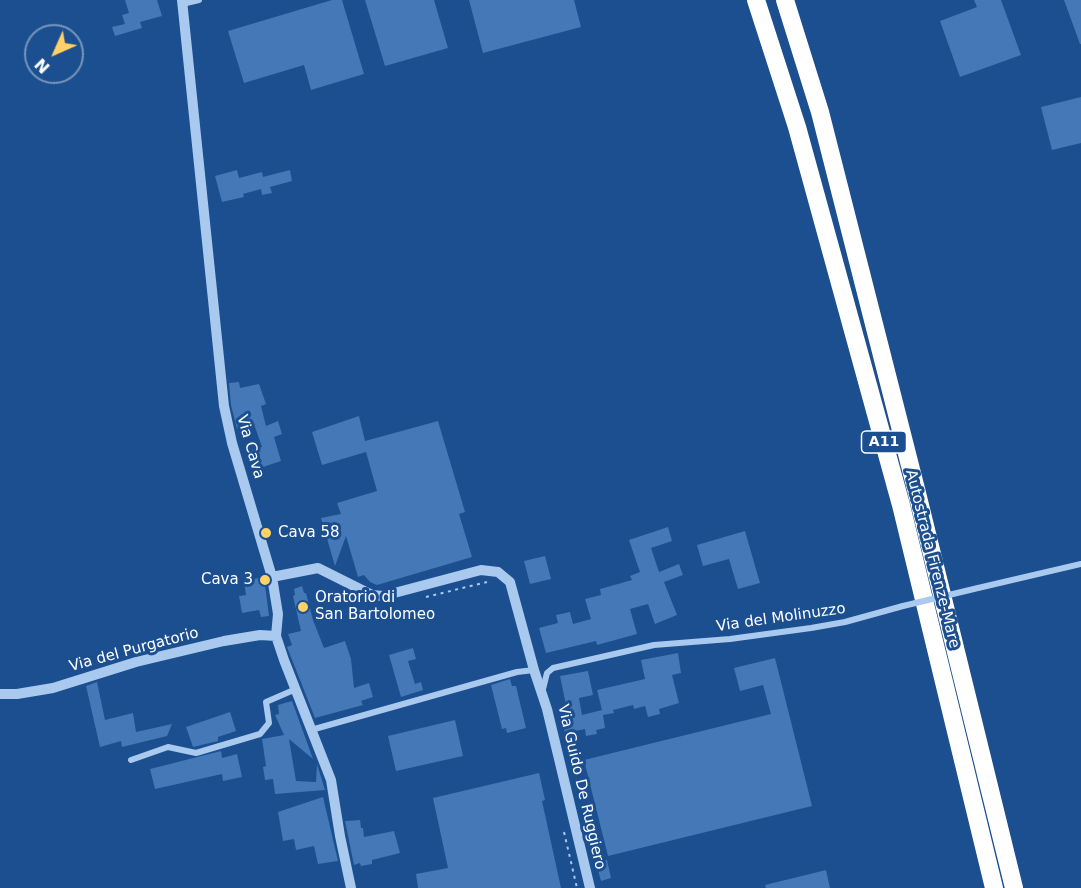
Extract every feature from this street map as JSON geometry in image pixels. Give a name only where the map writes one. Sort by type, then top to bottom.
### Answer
[{"type":"highway","name":"Autostrada Firenze-Mare","points":[[756,0],[796,127],[901,505],[994,888]]},
{"type":"highway","name":"Autostrada Firenze-Mare","points":[[785,0],[820,111],[1014,888]]},
{"type":"street","points":[[182,2],[200,0]]},
{"type":"street","name":"Via Cava","points":[[182,2],[224,406],[232,443],[272,577],[278,614],[276,636],[331,780],[351,888]]},
{"type":"street","name":"Via del Molinuzzo","points":[[553,668],[654,645],[730,639],[845,622],[1081,564]]},
{"type":"street","name":"Via Guido De Ruggiero","points":[[272,577],[318,568],[372,595],[383,596],[481,570],[498,572],[510,582],[534,670],[543,693],[590,888]]},
{"type":"street","name":"Via del Purgatorio","points":[[0,694],[17,694],[53,688],[136,663],[224,641],[260,635],[276,636]]},
{"type":"street","name":"Via Guido De Ruggiero","points":[[543,693],[547,673],[553,668]]},
{"type":"street","points":[[310,730],[517,672],[534,670]]},
{"type":"street","points":[[130,760],[168,747],[196,753],[261,734],[269,723],[266,702],[296,689]]},
{"type":"path","points":[[423,598],[489,581],[488,576]]},
{"type":"path","points":[[564,833],[577,888]]},
{"type":"building","points":[[125,0],[157,0],[162,16],[140,22],[142,28],[115,36],[112,27],[125,24],[122,15],[129,13]]},
{"type":"building","points":[[332,0],[342,0],[364,74],[311,90],[304,65],[244,83],[228,31]]},
{"type":"building","points":[[365,0],[434,0],[448,48],[385,66]]},
{"type":"building","points":[[469,0],[574,0],[581,27],[483,53]]},
{"type":"building","points":[[974,0],[1001,0],[1021,55],[960,77],[940,21],[977,7]]},
{"type":"building","points":[[1064,0],[1081,0],[1081,44],[1080,44]]},
{"type":"building","points":[[1081,97],[1081,143],[1052,150],[1041,107]]},
{"type":"building","points":[[237,170],[239,178],[262,172],[263,177],[290,170],[292,181],[270,187],[272,193],[262,195],[261,189],[243,194],[244,197],[222,202],[215,176]]},
{"type":"building","points":[[239,382],[240,388],[259,384],[266,404],[261,406],[266,426],[278,421],[282,434],[274,437],[281,461],[257,469],[251,450],[262,447],[254,424],[237,429],[231,405],[229,383]]},
{"type":"building","points":[[359,416],[365,441],[438,421],[465,512],[459,514],[472,557],[377,585],[370,582],[364,575],[358,577],[346,536],[335,566],[321,518],[341,514],[337,503],[377,491],[366,452],[322,465],[312,432]]},
{"type":"building","points":[[668,527],[672,541],[651,548],[659,572],[679,564],[683,575],[664,582],[677,615],[655,624],[648,604],[630,609],[637,634],[597,645],[596,641],[546,653],[539,628],[558,623],[556,615],[570,612],[573,624],[591,619],[585,599],[601,595],[600,589],[632,580],[630,576],[640,572],[629,540]]},
{"type":"building","points":[[745,531],[760,583],[738,589],[729,559],[703,566],[697,545]]},
{"type":"building","points":[[545,556],[551,579],[530,584],[524,561]]},
{"type":"building","points":[[264,577],[269,616],[261,617],[259,610],[242,613],[239,596],[246,595],[244,581]]},
{"type":"building","points":[[302,586],[324,648],[345,641],[351,659],[354,688],[369,683],[373,697],[361,701],[363,705],[315,718],[287,647],[292,645],[288,634],[301,631],[293,596],[295,595],[294,589]]},
{"type":"building","points":[[413,648],[416,659],[408,661],[415,684],[421,682],[423,690],[401,697],[389,655]]},
{"type":"building","points":[[678,653],[681,673],[672,675],[679,703],[659,709],[660,714],[648,717],[645,706],[634,709],[633,705],[613,710],[614,713],[603,715],[605,728],[596,730],[597,734],[586,736],[585,729],[565,733],[561,716],[568,715],[560,676],[588,671],[593,695],[579,698],[582,715],[602,710],[597,690],[645,679],[641,660]]},
{"type":"building","points":[[775,658],[812,806],[608,856],[584,760],[771,714],[763,685],[740,691],[734,668]]},
{"type":"building","points":[[510,679],[512,686],[516,686],[526,728],[507,733],[506,728],[502,729],[491,685]]},
{"type":"building","points":[[97,682],[105,720],[133,713],[136,732],[172,724],[167,736],[122,747],[121,741],[100,747],[86,686]]},
{"type":"building","points":[[292,701],[313,759],[289,739],[296,781],[316,782],[317,764],[325,790],[275,794],[273,779],[265,780],[263,767],[266,766],[262,739],[284,735],[275,715],[279,714],[278,705]]},
{"type":"building","points":[[230,712],[236,731],[218,737],[218,741],[193,747],[186,727]]},
{"type":"building","points":[[455,720],[463,756],[396,771],[388,736]]},
{"type":"building","points":[[221,751],[222,758],[237,754],[242,777],[223,781],[222,774],[155,789],[150,769]]},
{"type":"building","points":[[539,773],[545,800],[542,801],[561,888],[418,888],[416,874],[448,868],[433,798]]},
{"type":"building","points":[[323,797],[338,861],[318,864],[314,846],[296,850],[294,839],[283,841],[278,812]]},
{"type":"building","points":[[360,820],[364,837],[394,831],[400,853],[372,860],[372,864],[354,865],[345,821]]},
{"type":"building","points":[[607,860],[611,878],[601,881],[596,863]]},
{"type":"building","points":[[826,870],[830,888],[766,888],[765,885]]},
{"type":"place","name":"Cava 58","points":[[266,533]]},
{"type":"place","name":"Cava 3","points":[[265,580]]},
{"type":"place","name":"Oratorio di San Bartolomeo","points":[[303,607]]}]
